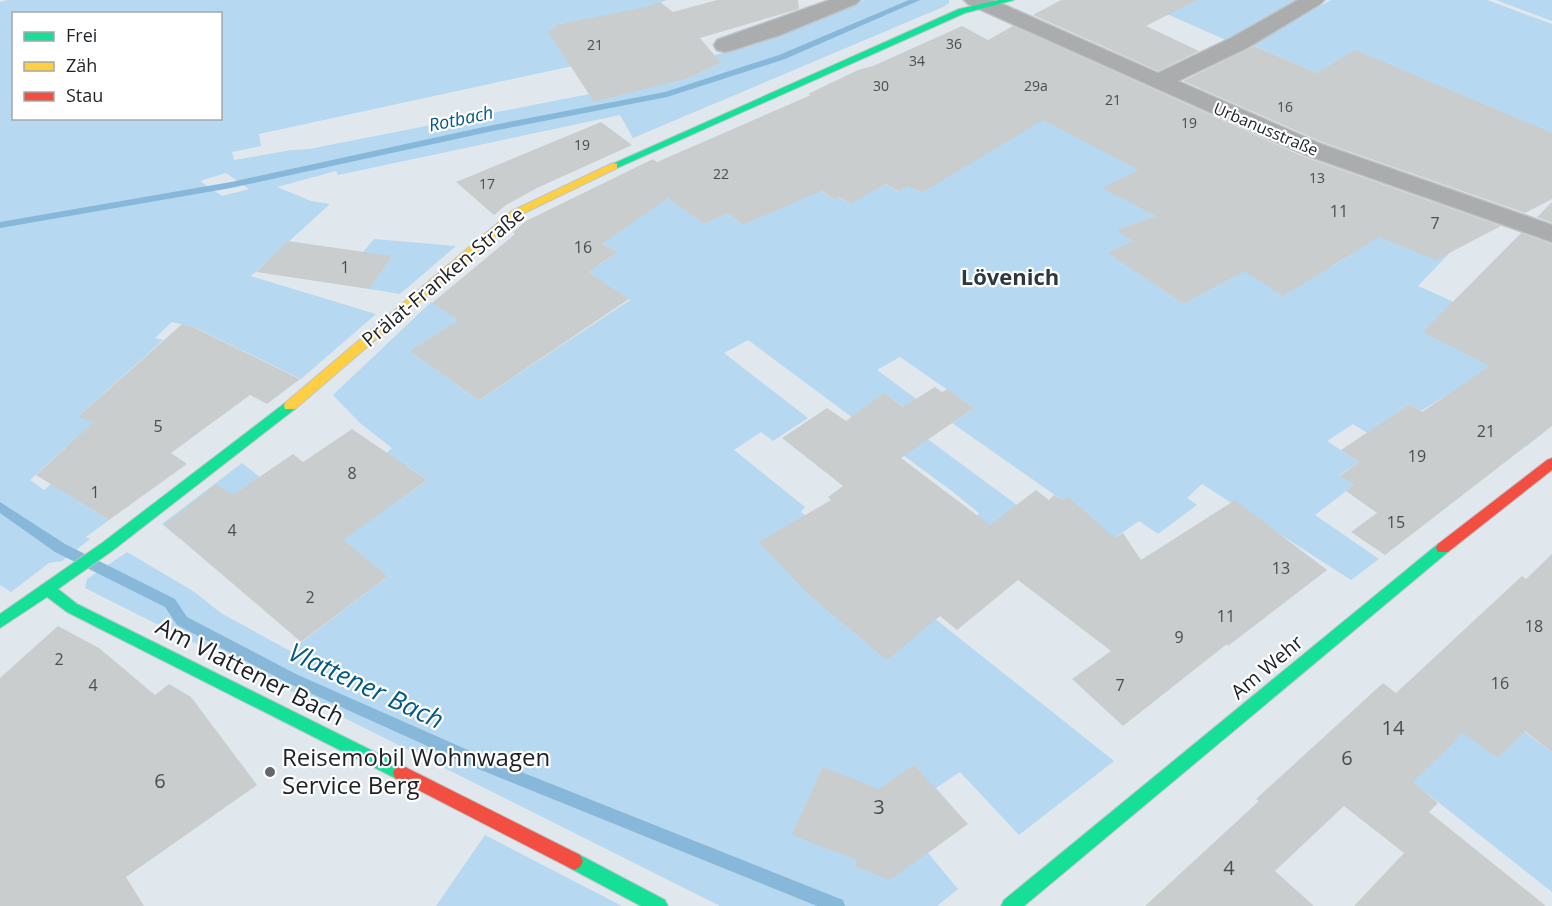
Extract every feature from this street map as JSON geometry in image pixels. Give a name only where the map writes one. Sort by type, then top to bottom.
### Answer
[{"type":"street","points":[[725,45],[849,0]]},
{"type":"street","points":[[1158,81],[1239,43],[1313,0]]},
{"type":"street","name":"Urbanusstraße","points":[[991,2],[1254,125],[1343,161],[1552,234]]},
{"type":"street","name":"Prälat-Franken-Straße","points":[[0,622],[107,547],[304,395],[516,213],[547,196],[721,116],[962,11],[991,2]]},
{"type":"street","name":"Am Wehr","points":[[1010,906],[1415,570],[1552,463]]},
{"type":"street","name":"Am Vlattener Bach","points":[[47,589],[72,608],[494,820],[659,906]]},
{"type":"shaded area","points":[[8,0],[667,0],[645,8],[554,25],[560,35],[591,62],[259,134],[261,146],[232,152],[234,160],[309,149],[620,88],[688,78],[721,63],[714,55],[748,47],[864,0],[949,0],[949,3],[943,7],[633,138],[620,115],[338,175],[336,171],[277,187],[311,201],[330,204],[251,276],[376,314],[301,379],[196,328],[172,322],[155,338],[163,340],[78,417],[102,414],[86,459],[65,448],[30,480],[44,490],[51,484],[109,520],[86,537],[90,539],[62,561],[49,563],[11,592],[0,585],[0,2]],"holes":[[[226,173],[249,189],[222,196],[200,181]]]},
{"type":"shaded area","points":[[1175,0],[1305,0],[1228,41],[1158,10]]},
{"type":"shaded area","points":[[1331,0],[1487,0],[1552,24],[1552,133],[1317,73],[1250,44]]},
{"type":"shaded area","points":[[1496,0],[1552,0],[1552,21]]},
{"type":"shaded area","points":[[1009,102],[1154,170],[1156,216],[1117,230],[1132,241],[1109,253],[1184,304],[1227,280],[1168,243],[1317,257],[1333,266],[1377,236],[1407,248],[1425,228],[1460,242],[1418,286],[1454,302],[1552,425],[1527,446],[1447,395],[1421,411],[1410,404],[1391,417],[1380,441],[1353,424],[1327,441],[1359,462],[1340,475],[1354,485],[1315,515],[1379,559],[1351,580],[1202,484],[1187,498],[1197,505],[1158,534],[1139,521],[1106,544],[1062,500],[952,423],[974,408],[900,357],[877,370],[926,406],[914,414],[885,394],[876,401],[1017,505],[1002,538],[975,518],[979,513],[953,492],[748,340],[724,353],[808,418],[773,441],[761,432],[734,450],[805,507],[801,512],[1114,761],[1019,835],[960,772],[936,788],[967,824],[928,853],[958,889],[937,906],[720,906],[85,588],[87,579],[127,552],[193,591],[221,613],[290,651],[388,576],[292,501],[399,500],[427,480],[407,466],[403,469],[384,455],[392,448],[360,423],[333,395],[431,302],[458,320],[409,351],[479,400],[630,300],[574,263],[583,257],[599,265],[618,252],[602,244],[673,191],[682,208],[704,224],[728,213],[743,225],[761,217],[745,205],[801,180],[834,199],[838,197],[851,204],[872,177],[897,191],[906,185],[922,193],[961,169]]},
{"type":"shaded area","points":[[374,239],[456,246],[400,294],[369,289],[363,252]]},
{"type":"shaded area","points":[[242,463],[266,482],[180,539],[162,524]]},
{"type":"shaded area","points":[[1470,692],[1552,752],[1552,892],[1405,776]]},
{"type":"shaded area","points":[[485,835],[622,906],[436,906]]},
{"type":"building","points":[[717,0],[798,0],[799,9],[700,38],[721,63],[688,78],[594,102],[547,30],[556,28],[554,25],[646,7],[660,2],[673,12]]},
{"type":"building","points":[[1061,0],[1197,0],[1146,26],[1199,51],[1158,71],[1033,15]]},
{"type":"building","points":[[962,26],[988,40],[1013,26],[1302,156],[1501,226],[1436,260],[1379,237],[1283,296],[1244,271],[1184,304],[1108,253],[1132,241],[1116,230],[1156,216],[1102,188],[1139,170],[1043,120],[922,193],[908,186],[898,191],[885,184],[851,204],[839,197],[834,199],[821,191],[743,225],[728,213],[704,224],[668,198],[602,244],[618,252],[588,272],[629,299],[479,400],[409,351],[458,320],[432,303],[515,234],[513,232],[526,221],[653,159],[657,162],[811,95],[808,94],[858,70],[873,66]]},
{"type":"building","points":[[1254,46],[1317,73],[1355,50],[1552,133],[1552,199],[1525,213],[1322,142],[1183,81]]},
{"type":"building","points":[[601,122],[632,145],[537,188],[506,205],[494,215],[456,182]]},
{"type":"building","points":[[1552,202],[1552,223],[1537,217]]},
{"type":"building","points":[[1521,233],[1552,244],[1552,426],[1385,555],[1351,532],[1377,513],[1346,491],[1354,485],[1340,476],[1359,462],[1341,450],[1410,404],[1422,412],[1490,366],[1423,332]]},
{"type":"building","points":[[288,241],[392,256],[369,289],[256,272]]},
{"type":"building","points":[[182,324],[195,328],[300,379],[267,404],[250,395],[171,453],[187,464],[109,520],[36,475],[94,422],[78,417]]},
{"type":"building","points":[[935,387],[942,392],[947,389],[974,408],[901,458],[990,525],[1036,490],[1049,500],[1054,495],[1062,500],[1068,497],[1115,538],[1123,533],[1141,560],[1235,500],[1327,570],[1228,646],[1227,644],[1123,726],[1072,679],[1111,651],[1018,580],[957,630],[940,616],[887,660],[807,593],[759,542],[831,500],[828,497],[843,486],[782,438],[827,408],[846,421],[884,393],[903,407]]},
{"type":"building","points":[[352,429],[427,480],[343,540],[388,576],[301,642],[164,525],[216,484],[233,495],[293,454],[303,462]]},
{"type":"building","points":[[1552,554],[1552,752],[1525,731],[1498,758],[1463,733],[1413,782],[1438,803],[1429,812],[1546,906],[1354,906],[1404,853],[1344,806],[1275,871],[1314,906],[1145,906],[1259,801],[1256,799],[1383,683],[1396,693],[1522,576],[1526,579]]},
{"type":"building","points":[[58,626],[99,648],[155,695],[169,684],[191,697],[257,785],[126,877],[144,906],[0,906],[0,678]]},
{"type":"building","points":[[914,765],[968,824],[890,880],[855,866],[857,860],[792,835],[823,767],[879,789]]},
{"type":"waterway","name":"Rotbach","points":[[0,225],[231,185],[493,128],[667,94],[782,57],[916,0]]},
{"type":"waterway","name":"Vlattener Bach","points":[[0,507],[60,548],[170,603],[182,621],[293,679],[481,763],[837,906]]},
{"type":"traffic: fast","points":[[613,166],[962,11],[1010,0]]},
{"type":"traffic: fast","points":[[0,622],[107,547],[290,406]]},
{"type":"traffic: fast","points":[[1010,906],[1443,548]]},
{"type":"traffic: fast","points":[[47,589],[72,608],[401,773]]},
{"type":"traffic: fast","points":[[574,861],[659,906]]},
{"type":"traffic: slow","points":[[290,406],[516,213],[613,166]]},
{"type":"traffic: jam","points":[[1443,548],[1552,463]]},
{"type":"traffic: jam","points":[[401,773],[574,861]]},
{"type":"place","name":"Reisemobil Wohnwagen Service Berg","points":[[270,772]]},
{"type":"district","name":"Lövenich","points":[[1010,277]]}]
